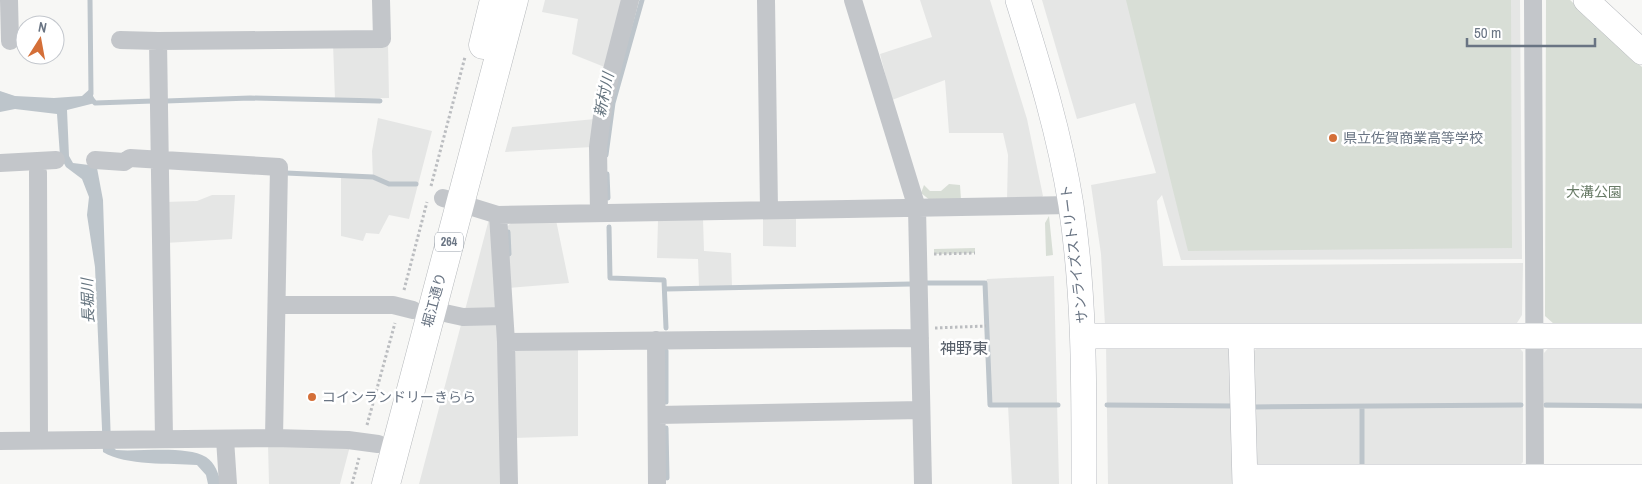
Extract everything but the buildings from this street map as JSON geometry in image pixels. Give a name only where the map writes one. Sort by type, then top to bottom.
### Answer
[{"type":"highway","name":"堀江通り","points":[[451,201],[494,0]]},
{"type":"highway","name":"堀江通り","points":[[368,484],[371,443],[451,201],[514,0]]},
{"type":"highway","name":"堀江通り","points":[[386,484],[415,309]]},
{"type":"street","points":[[9,0],[10,41]]},
{"type":"street","points":[[120,40],[382,39],[381,0]]},
{"type":"street","points":[[598,213],[598,146],[604,101],[630,0]]},
{"type":"street","points":[[766,0],[769,209]]},
{"type":"street","points":[[853,0],[917,208],[923,484]]},
{"type":"street","name":"サンライズストリート","points":[[1018,0],[1043,80],[1071,205],[1083,336],[1084,484]]},
{"type":"street","points":[[1533,0],[1535,480]]},
{"type":"street","points":[[1586,0],[1642,52]]},
{"type":"street","points":[[158,41],[164,439]]},
{"type":"street","points":[[0,163],[56,160]]},
{"type":"street","points":[[95,160],[159,160],[279,167],[274,438]]},
{"type":"street","points":[[38,172],[39,440]]},
{"type":"street","points":[[451,201],[498,215],[1071,205]]},
{"type":"street","points":[[498,215],[506,342],[509,484]]},
{"type":"street","points":[[277,305],[415,309],[463,317],[504,316]]},
{"type":"street","points":[[506,342],[920,333]]},
{"type":"street","points":[[1083,336],[1642,336]]},
{"type":"street","points":[[1241,336],[1245,480],[1535,480],[1642,476]]},
{"type":"street","points":[[656,340],[657,484]]},
{"type":"street","points":[[658,415],[921,410]]},
{"type":"street","points":[[0,441],[274,438],[371,443]]},
{"type":"street","points":[[226,440],[228,484]]},
{"type":"path","points":[[352,484],[371,443],[415,309],[466,53]]},
{"type":"path","points":[[918,255],[975,253]]},
{"type":"path","points":[[920,333],[986,326]]},
{"type":"shaded area","points":[[545,0],[624,0],[607,68],[572,54],[578,19],[542,12]]},
{"type":"shaded area","points":[[920,0],[990,0],[1027,119],[1043,196],[1040,199],[1007,200],[1008,155],[1003,133],[949,133],[945,80],[892,100],[880,54],[932,37]]},
{"type":"shaded area","name":"県立佐賀商業高等学校","points":[[1042,0],[1520,0],[1522,259],[1181,260],[1162,195],[1157,201],[1163,266],[1523,263],[1522,315],[1515,326],[1105,325],[1101,254],[1091,185],[1156,173],[1135,103],[1077,119]]},
{"type":"shaded area","points":[[333,44],[388,44],[389,98],[335,99]]},
{"type":"shaded area","points":[[91,88],[95,103],[67,110],[69,156],[73,163],[97,168],[103,200],[111,445],[116,450],[175,450],[197,453],[212,462],[221,484],[208,484],[206,475],[197,465],[136,462],[124,460],[103,452],[95,267],[87,215],[89,197],[82,179],[66,167],[60,156],[57,114],[15,109],[0,112],[0,91],[15,96],[54,98],[82,96]]},
{"type":"shaded area","points":[[378,118],[432,131],[409,219],[389,215],[379,234],[366,233],[363,241],[341,236],[341,177],[373,179],[372,151]]},
{"type":"shaded area","points":[[595,119],[592,147],[505,152],[512,127]]},
{"type":"shaded area","points":[[212,195],[235,195],[232,239],[165,243],[165,202],[197,201]]},
{"type":"shaded area","points":[[796,216],[796,247],[763,246],[763,217]]},
{"type":"shaded area","points":[[489,219],[492,222],[499,313],[464,314]]},
{"type":"shaded area","points":[[703,219],[704,251],[731,253],[732,287],[699,287],[698,259],[657,258],[658,220]]},
{"type":"shaded area","points":[[556,220],[569,283],[508,288],[503,230],[511,223]]},
{"type":"shaded area","points":[[1054,276],[1059,484],[1012,484],[1008,405],[990,405],[985,283],[987,279]]},
{"type":"shaded area","points":[[500,320],[505,484],[419,484],[462,321]]},
{"type":"shaded area","points":[[1106,344],[1225,345],[1235,355],[1235,484],[1108,484]]},
{"type":"shaded area","points":[[1516,344],[1523,352],[1523,462],[1516,469],[1261,468],[1253,459],[1252,353],[1260,345]]},
{"type":"shaded area","points":[[1552,344],[1642,344],[1642,408],[1544,408],[1544,353]]},
{"type":"shaded area","points":[[517,349],[578,349],[578,436],[513,438],[511,358]]},
{"type":"shaded area","points":[[268,444],[350,446],[340,484],[269,484]]},
{"type":"green space","name":"県立佐賀商業高等学校","points":[[1126,0],[1511,0],[1512,248],[1188,251]]},
{"type":"green space","name":"大溝公園","points":[[1546,0],[1570,0],[1642,67],[1642,324],[1554,324],[1545,316]]},
{"type":"green space","points":[[949,184],[960,185],[961,200],[931,201],[921,193],[924,185],[930,191],[941,191]]},
{"type":"green space","points":[[1049,216],[1053,255],[1046,256],[1045,223]]},
{"type":"green space","points":[[975,248],[975,253],[934,254],[934,249]]},
{"type":"waterway","points":[[90,0],[91,94]]},
{"type":"waterway","name":"新村川","points":[[606,155],[613,103],[642,0]]},
{"type":"waterway","points":[[91,98],[95,103],[153,101]]},
{"type":"waterway","points":[[166,101],[250,98],[380,101]]},
{"type":"waterway","points":[[286,173],[373,177],[389,184],[416,184]]},
{"type":"waterway","name":"新村川","points":[[607,174],[608,198]]},
{"type":"waterway","name":"新村川","points":[[609,227],[610,278],[664,280],[666,328]]},
{"type":"waterway","points":[[508,232],[509,254]]},
{"type":"waterway","points":[[927,283],[985,283],[990,405],[1058,405]]},
{"type":"waterway","points":[[666,289],[911,284]]},
{"type":"waterway","points":[[666,351],[666,402]]},
{"type":"waterway","points":[[1107,405],[1234,406]]},
{"type":"waterway","points":[[1253,407],[1521,405]]},
{"type":"waterway","points":[[1546,405],[1642,406]]},
{"type":"waterway","points":[[1362,407],[1362,468]]},
{"type":"waterway","points":[[666,428],[667,478]]},
{"type":"place","name":"県立佐賀商業高等学校","points":[[1333,138]]},
{"type":"place","name":"コインランドリーきらら","points":[[312,397]]},
{"type":"district","name":"神野東","points":[[964,348]]},
{"type":"water label","name":"長堀川","points":[[88,301]]}]
